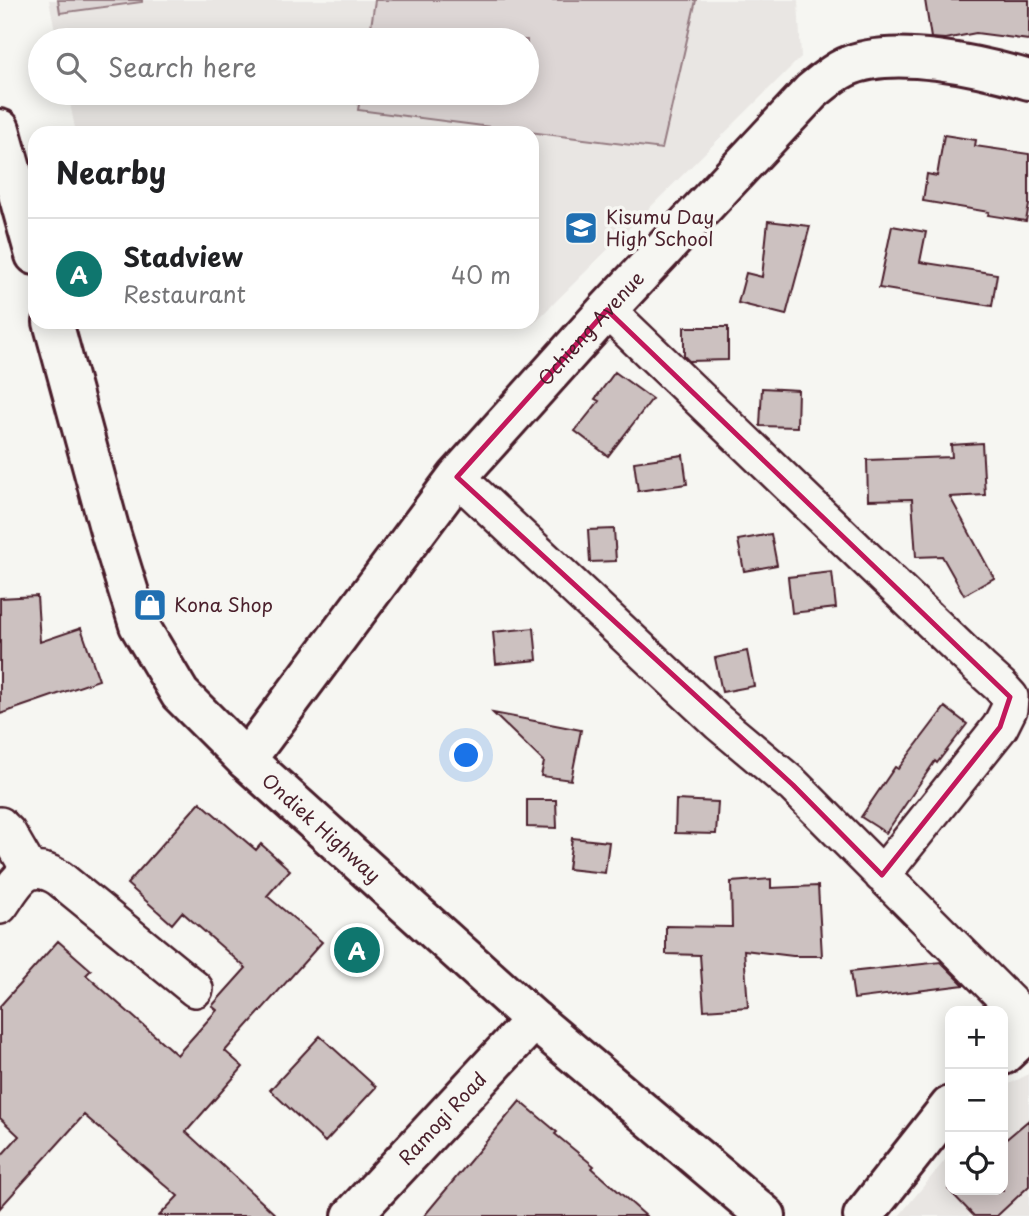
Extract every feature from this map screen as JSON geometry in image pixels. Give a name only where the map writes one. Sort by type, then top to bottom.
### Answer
[{"type":"main road","name":"Ochieng Avenue","points":[[246,760],[457,477],[607,310],[828,77],[847,66],[872,59],[895,57],[971,67],[1029,80]]},
{"type":"main road","points":[[0,130],[28,230]]},
{"type":"main road","name":"Ondiek Highway","points":[[55,329],[111,535],[139,625],[180,694],[246,760],[534,1020],[766,1216]]},
{"type":"main road","name":"Ramogi Road","points":[[352,1216],[534,1020]]},
{"type":"main road","points":[[1008,1050],[1029,1031]]},
{"type":"main road","points":[[863,1216],[945,1112]]},
{"type":"street","points":[[607,310],[1010,697],[1009,709],[1000,727],[882,875]]},
{"type":"street","points":[[457,477],[719,723],[793,785],[1029,1023]]},
{"type":"street","points":[[0,825],[8,833],[30,871]]},
{"type":"street","points":[[0,906],[19,880],[30,871],[49,872],[195,989]]},
{"type":"highlighted area","points":[[607,310],[1010,697],[1000,727],[882,875],[793,785],[457,477]]},
{"type":"shaded area","name":"Kisumu Day High School","points":[[49,0],[798,0],[801,57],[539,318],[539,126],[75,126],[70,105],[539,105],[539,28],[55,28]]},
{"type":"shaded area","points":[[58,0],[142,0],[142,2],[60,13]]},
{"type":"shaded area","points":[[375,0],[696,0],[662,149],[539,133],[539,126],[483,126],[358,110],[359,105],[539,105],[539,28],[371,28]]},
{"type":"shaded area","points":[[1029,1074],[1029,1216],[899,1216],[945,1160],[945,1195],[1008,1195],[1008,1084]]},
{"type":"building","points":[[925,0],[1029,0],[1029,40],[976,33],[945,39],[931,38]]},
{"type":"building","points":[[944,135],[976,140],[975,146],[1029,154],[1029,205],[1026,221],[923,201],[927,174],[937,176]]},
{"type":"building","points":[[768,221],[810,226],[786,315],[738,303],[746,273],[762,277]]},
{"type":"building","points":[[892,226],[926,232],[920,262],[997,274],[992,306],[879,288]]},
{"type":"building","points":[[684,327],[728,327],[728,360],[689,361],[684,356]]},
{"type":"building","points":[[615,372],[652,399],[608,456],[575,431],[599,401],[595,399]]},
{"type":"building","points":[[762,388],[798,390],[797,427],[760,426]]},
{"type":"building","points":[[982,443],[985,495],[950,497],[994,578],[964,595],[942,556],[916,557],[912,499],[868,500],[867,460],[952,457],[951,445]]},
{"type":"building","points":[[683,455],[687,484],[638,491],[634,462]]},
{"type":"building","points":[[614,529],[616,561],[590,562],[588,530]]},
{"type":"building","points":[[771,534],[777,565],[744,571],[738,540]]},
{"type":"building","points":[[832,572],[836,608],[792,613],[788,577]]},
{"type":"building","points":[[37,596],[40,642],[81,628],[99,680],[0,714],[0,598]]},
{"type":"building","points":[[534,628],[537,660],[496,664],[493,632]]},
{"type":"building","points":[[747,651],[754,686],[722,692],[715,658]]},
{"type":"building","points":[[945,707],[967,724],[937,763],[935,761],[886,833],[861,817],[895,767],[898,769]]},
{"type":"building","points":[[493,713],[581,730],[571,780],[541,776],[544,762]]},
{"type":"building","points":[[527,800],[556,800],[557,828],[527,827]]},
{"type":"building","points":[[676,800],[718,802],[716,834],[675,833]]},
{"type":"building","points":[[200,802],[256,850],[261,844],[290,870],[267,896],[322,942],[225,1051],[243,1067],[186,1132],[277,1216],[159,1216],[178,1196],[84,1115],[0,1208],[0,1157],[19,1136],[0,1118],[0,1006],[58,941],[91,970],[86,975],[177,1055],[217,1010],[212,1006],[246,968],[182,912],[172,924],[127,884]]},
{"type":"building","points":[[572,838],[609,842],[605,873],[568,869]]},
{"type":"building","points":[[771,879],[771,888],[818,886],[822,956],[793,956],[744,950],[748,1007],[704,1010],[700,955],[666,954],[666,926],[732,927],[731,882]]},
{"type":"building","points":[[941,962],[964,985],[854,999],[850,972]]},
{"type":"building","points":[[320,1036],[376,1087],[325,1142],[270,1090]]},
{"type":"building","points":[[520,1101],[557,1132],[555,1134],[594,1166],[592,1168],[646,1216],[424,1216]]},
{"type":"building","points":[[1029,1120],[1029,1186],[997,1216],[974,1216],[954,1195],[1008,1195],[1008,1138]]},
{"type":"place","name":"Kisumu Day High School","points":[[581,228]]},
{"type":"place","name":"Kona Shop","points":[[150,605]]},
{"type":"place","name":"Stadview","points":[[357,950]]}]
